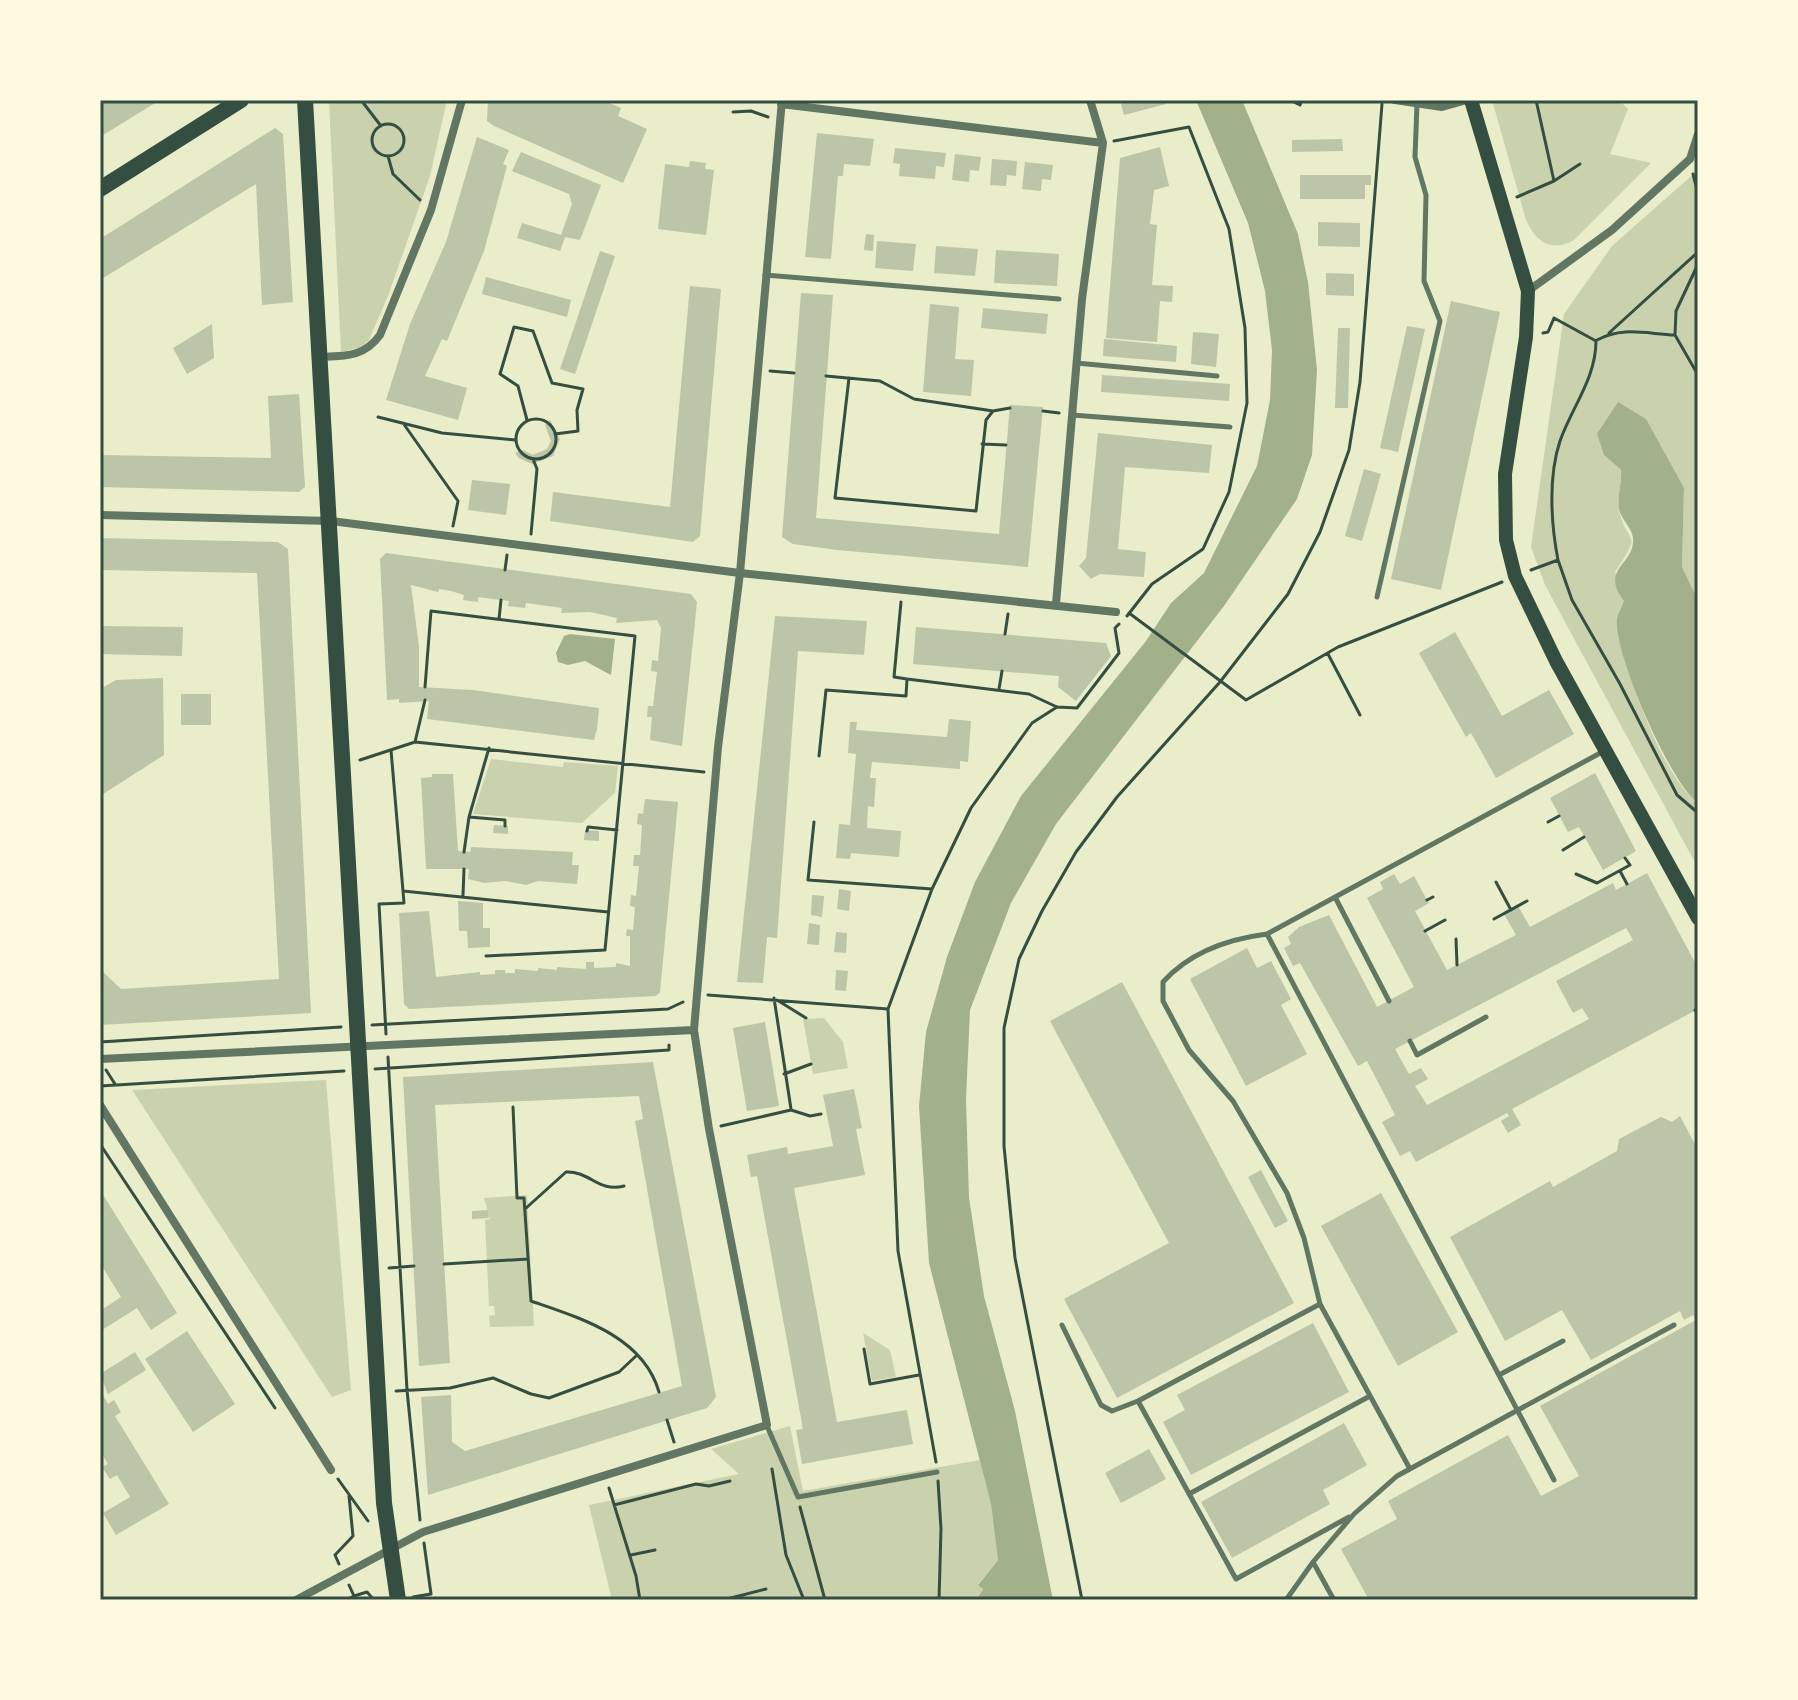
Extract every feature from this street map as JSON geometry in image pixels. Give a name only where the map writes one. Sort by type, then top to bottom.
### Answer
[{"type":"main road","points":[[100,189],[241,100]]},
{"type":"main road","points":[[305,100],[345,765],[378,1392],[389,1550],[398,1600]]},
{"type":"main road","points":[[1469,100],[1528,291],[1526,337],[1505,474],[1506,540],[1515,576],[1605,751],[1698,918]]},
{"type":"street","points":[[320,357],[352,355],[370,349],[387,320],[431,210],[462,100]]},
{"type":"street","points":[[1056,604],[1076,363],[1103,143],[1090,100]]},
{"type":"street","points":[[1395,100],[1442,107],[1469,100]]},
{"type":"street","points":[[296,1600],[423,1532],[767,1425],[709,1129],[694,1030],[717,773],[740,573],[782,102],[1103,143]]},
{"type":"street","points":[[1528,291],[1612,230],[1690,159],[1698,134]]},
{"type":"street","points":[[100,515],[331,521],[740,573],[1116,612]]},
{"type":"street","points":[[100,1059],[694,1030]]},
{"type":"street","points":[[100,1105],[331,1470]]},
{"type":"lane","points":[[1377,597],[1440,321],[1424,281],[1426,195],[1415,157],[1417,103]]},
{"type":"lane","points":[[765,275],[1059,299]]},
{"type":"lane","points":[[1076,363],[1217,376]]},
{"type":"lane","points":[[1071,415],[1230,427]]},
{"type":"lane","points":[[1410,1469],[1320,1304],[1304,1238],[1287,1193],[1233,1101],[1189,1050],[1163,1001],[1163,982],[1175,969],[1230,939],[1267,934],[1605,751]]},
{"type":"lane","points":[[1335,897],[1389,1001]]},
{"type":"lane","points":[[1267,934],[1554,1480]]},
{"type":"lane","points":[[1410,1041],[1417,1055],[1486,1017]]},
{"type":"lane","points":[[1062,1325],[1101,1405],[1112,1411],[1138,1401],[1320,1304]]},
{"type":"lane","points":[[1286,1600],[1313,1562],[1377,1491],[1410,1469],[1674,1325]]},
{"type":"lane","points":[[1499,1375],[1563,1341]]},
{"type":"lane","points":[[1189,1494],[1370,1396]]},
{"type":"lane","points":[[1138,1401],[1236,1579],[1354,1514]]},
{"type":"lane","points":[[767,1425],[798,1497],[937,1472]]},
{"type":"lane","points":[[1313,1562],[1334,1600]]},
{"type":"path","points":[[361,100],[381,126]]},
{"type":"path","points":[[1290,100],[1300,105],[1302,100]]},
{"type":"path","points":[[1082,1600],[1015,1258],[1004,1146],[1004,1028],[1019,959],[1076,852],[1117,797],[1220,682],[1288,594],[1320,532],[1349,450],[1360,382],[1382,100]]},
{"type":"path","points":[[1536,100],[1554,181]]},
{"type":"path","points":[[733,112],[751,111],[779,121]]},
{"type":"path","points":[[394,125],[404,137],[401,149],[388,156],[379,153],[373,144],[374,133],[381,126],[394,125]]},
{"type":"path","points":[[1103,143],[1189,127],[1229,229],[1245,328],[1247,403],[1229,492],[1203,549],[1152,584],[1130,613],[1246,700],[1328,653],[1558,560]]},
{"type":"path","points":[[388,156],[393,174],[431,210]]},
{"type":"path","points":[[1690,159],[1698,194]]},
{"type":"path","points":[[1519,197],[1554,181],[1580,164]]},
{"type":"path","points":[[1698,252],[1596,341],[1589,377],[1559,443],[1552,513],[1558,560],[1572,600],[1620,684],[1677,795],[1698,813]]},
{"type":"path","points":[[1698,264],[1676,311],[1675,335],[1698,375]]},
{"type":"path","points":[[1526,337],[1548,332],[1554,318],[1596,341]]},
{"type":"path","points":[[527,420],[518,386],[500,374],[514,327],[533,331],[552,383],[583,389],[577,410],[578,431],[555,434]]},
{"type":"path","points":[[1606,335],[1642,330],[1675,335]]},
{"type":"path","points":[[757,369],[794,373]]},
{"type":"path","points":[[826,376],[880,381],[914,399],[938,405],[993,411],[1010,408]]},
{"type":"path","points":[[849,378],[835,498],[976,511],[986,420],[993,411]]},
{"type":"path","points":[[1043,411],[1071,415]]},
{"type":"path","points":[[378,417],[442,433],[515,440]]},
{"type":"path","points":[[530,545],[537,469],[533,459],[521,452],[515,440],[519,427],[527,420],[543,420],[555,434]]},
{"type":"path","points":[[403,423],[458,501],[451,535]]},
{"type":"path","points":[[533,459],[551,452],[555,434]]},
{"type":"path","points":[[982,444],[1006,445]]},
{"type":"path","points":[[902,590],[894,677],[1029,694],[1057,707],[1077,708],[1119,653],[1115,628]]},
{"type":"path","points":[[1005,634],[1009,599]]},
{"type":"path","points":[[499,619],[501,600]]},
{"type":"path","points":[[425,687],[431,611],[635,636],[605,950],[486,956]]},
{"type":"path","points":[[1328,653],[1360,715]]},
{"type":"path","points":[[999,689],[1002,671]]},
{"type":"path","points":[[819,756],[826,690],[906,696],[907,679]]},
{"type":"path","points":[[415,742],[425,700]]},
{"type":"path","points":[[939,1600],[941,1529],[937,1472],[898,1251],[888,1009],[932,889],[971,808],[1032,723],[1057,707]]},
{"type":"path","points":[[345,765],[415,742],[717,773]]},
{"type":"path","points":[[464,852],[469,817],[489,748]]},
{"type":"path","points":[[391,750],[404,903],[379,904],[407,1390],[417,1510],[432,1600]]},
{"type":"path","points":[[1548,822],[1559,816]]},
{"type":"path","points":[[469,817],[505,820],[505,826]]},
{"type":"path","points":[[814,822],[808,880],[932,889]]},
{"type":"path","points":[[587,831],[588,827],[617,830]]},
{"type":"path","points":[[1563,850],[1584,837]]},
{"type":"path","points":[[1597,883],[1630,865],[1625,858]]},
{"type":"path","points":[[463,895],[464,869]]},
{"type":"path","points":[[1620,871],[1627,884]]},
{"type":"path","points":[[1576,874],[1597,883],[1600,889]]},
{"type":"path","points":[[1496,882],[1511,910]]},
{"type":"path","points":[[403,891],[609,912]]},
{"type":"path","points":[[1427,900],[1433,897]]},
{"type":"path","points":[[1494,919],[1527,901]]},
{"type":"path","points":[[1425,931],[1445,920]]},
{"type":"path","points":[[1456,939],[1457,965]]},
{"type":"path","points":[[100,1042],[668,1009],[696,994],[888,1009]]},
{"type":"path","points":[[774,998],[806,1018]]},
{"type":"path","points":[[774,998],[791,1110]]},
{"type":"path","points":[[100,1086],[669,1050],[668,1009]]},
{"type":"path","points":[[784,1074],[811,1064]]},
{"type":"path","points":[[513,1107],[517,1198],[524,1198],[531,1301],[605,1329],[653,1371],[659,1392]]},
{"type":"path","points":[[709,1129],[791,1110],[810,1116],[821,1114]]},
{"type":"path","points":[[100,1144],[278,1413]]},
{"type":"path","points":[[525,1209],[559,1175],[566,1172],[583,1174],[603,1188],[624,1186]]},
{"type":"path","points":[[444,1264],[528,1259]]},
{"type":"path","points":[[373,1269],[414,1266]]},
{"type":"path","points":[[864,1349],[870,1384],[919,1375]]},
{"type":"path","points":[[378,1392],[450,1388],[493,1378],[549,1398],[619,1372],[636,1356]]},
{"type":"path","points":[[667,1420],[678,1453]]},
{"type":"path","points":[[771,1461],[786,1555],[804,1600]]},
{"type":"path","points":[[331,1470],[389,1550]]},
{"type":"path","points":[[605,1476],[640,1600]]},
{"type":"path","points":[[614,1505],[696,1484],[709,1486],[730,1481]]},
{"type":"path","points":[[349,1495],[353,1536],[335,1555],[354,1596]]},
{"type":"path","points":[[798,1497],[814,1571],[825,1600]]},
{"type":"path","points":[[629,1556],[655,1550]]},
{"type":"path","points":[[723,1600],[766,1589]]},
{"type":"path","points":[[346,1600],[367,1592],[374,1600]]},
{"type":"path","points":[[398,1600],[431,1594]]},
{"type":"shaded area","points":[[329,100],[447,100],[430,176],[388,296],[369,340],[361,347],[341,352]]},
{"type":"shaded area","points":[[1196,100],[1242,100],[1298,234],[1308,282],[1317,370],[1312,455],[1297,499],[1224,606],[1056,824],[1011,903],[970,1010],[966,1099],[969,1198],[984,1296],[1015,1411],[1053,1600],[976,1600],[983,1589],[978,1585],[998,1560],[991,1504],[929,1263],[919,1106],[926,1032],[947,957],[975,882],[1021,796],[1146,641],[1171,603],[1204,573],[1257,466],[1270,400],[1272,350],[1265,291],[1248,223]]},
{"type":"shaded area","points":[[1492,100],[1619,100],[1628,109],[1610,154],[1651,163],[1574,240],[1558,245],[1545,243],[1534,234],[1526,220]]},
{"type":"shaded area","points":[[1698,170],[1698,600],[1682,567],[1684,488],[1604,455],[1621,470],[1619,509],[1631,538],[1629,549],[1615,572],[1624,598],[1618,622],[1622,645],[1637,694],[1659,747],[1671,771],[1698,803],[1698,868],[1545,585],[1531,547],[1564,314],[1612,246]]},
{"type":"shaded area","points":[[1618,402],[1646,419],[1684,488],[1682,567],[1698,600],[1698,803],[1673,771],[1659,746],[1634,687],[1618,636],[1617,619],[1624,601],[1617,590],[1616,574],[1629,555],[1633,538],[1619,509],[1621,470],[1604,455],[1597,434]]},
{"type":"shaded area","points":[[564,636],[615,639],[611,675],[585,661],[568,665],[558,662],[556,653]]},
{"type":"shaded area","points":[[491,759],[563,767],[564,762],[618,766],[615,793],[582,823],[473,814]]},
{"type":"shaded area","points":[[824,1018],[843,1042],[848,1068],[813,1074],[803,1019]]},
{"type":"shaded area","points":[[326,1080],[351,1390],[332,1397],[132,1090]]},
{"type":"shaded area","points":[[527,1195],[534,1326],[490,1327],[489,1316],[495,1315],[494,1306],[489,1306],[485,1220],[490,1219],[484,1198]]},
{"type":"shaded area","points":[[863,1333],[890,1350],[896,1377],[872,1381]]},
{"type":"shaded area","points":[[790,1426],[803,1491],[980,1460],[991,1504],[998,1560],[978,1584],[983,1588],[976,1600],[612,1600],[589,1505],[739,1474],[711,1449]]},
{"type":"building","points":[[100,100],[160,100],[100,137]]},
{"type":"building","points":[[488,100],[602,100],[621,108],[618,116],[647,129],[623,183],[494,126],[487,121]]},
{"type":"building","points":[[1120,100],[1165,100],[1166,104],[1124,115]]},
{"type":"building","points":[[275,128],[283,134],[293,302],[262,305],[256,184],[100,280],[100,239]]},
{"type":"building","points":[[817,133],[874,139],[870,166],[844,164],[843,176],[838,176],[831,259],[805,257]]},
{"type":"building","points":[[477,137],[509,150],[503,164],[507,166],[484,251],[447,341],[442,339],[425,376],[467,388],[458,420],[386,400],[410,324],[446,242]]},
{"type":"building","points":[[1342,139],[1343,151],[1292,152],[1292,140]]},
{"type":"building","points":[[1160,147],[1169,186],[1154,190],[1150,224],[1157,225],[1152,285],[1173,286],[1172,302],[1160,301],[1157,342],[1106,338],[1120,158]]},
{"type":"building","points":[[895,148],[946,153],[944,167],[936,166],[935,179],[899,176],[900,164],[893,163]]},
{"type":"building","points":[[521,152],[601,185],[580,240],[565,237],[560,251],[517,238],[522,223],[561,235],[572,204],[569,194],[512,171]]},
{"type":"building","points":[[955,154],[981,157],[979,171],[970,170],[969,182],[952,180]]},
{"type":"building","points":[[992,159],[1017,161],[1016,176],[1007,175],[1006,186],[990,185]]},
{"type":"building","points":[[690,161],[706,163],[705,169],[714,170],[706,235],[658,229],[665,164],[689,167]]},
{"type":"building","points":[[1025,162],[1053,165],[1051,180],[1042,179],[1041,191],[1022,189]]},
{"type":"building","points":[[1300,175],[1371,175],[1371,185],[1365,185],[1365,199],[1300,199]]},
{"type":"building","points":[[1318,222],[1360,223],[1360,247],[1318,246]]},
{"type":"building","points":[[866,234],[874,235],[873,251],[864,250]]},
{"type":"building","points":[[877,241],[916,244],[913,271],[875,268]]},
{"type":"building","points":[[936,246],[978,249],[975,276],[934,273]]},
{"type":"building","points":[[996,250],[1059,254],[1057,286],[994,283]]},
{"type":"building","points":[[600,251],[615,256],[575,374],[560,369]]},
{"type":"building","points":[[1326,273],[1354,274],[1354,296],[1326,295]]},
{"type":"building","points":[[486,277],[571,300],[567,317],[482,294]]},
{"type":"building","points":[[690,286],[721,289],[700,536],[693,542],[550,521],[553,492],[670,507]]},
{"type":"building","points":[[801,293],[833,295],[816,518],[999,534],[1010,405],[1043,407],[1028,567],[837,550],[793,544],[782,537]]},
{"type":"building","points":[[1451,301],[1500,312],[1441,590],[1391,579]]},
{"type":"building","points":[[930,304],[959,307],[955,359],[974,360],[971,396],[923,392]]},
{"type":"building","points":[[983,308],[1048,314],[1046,334],[981,328]]},
{"type":"building","points":[[212,324],[214,358],[187,374],[173,348]]},
{"type":"building","points":[[1407,326],[1425,329],[1398,452],[1380,448]]},
{"type":"building","points":[[1338,328],[1350,328],[1348,408],[1335,408]]},
{"type":"building","points":[[1193,332],[1219,334],[1216,367],[1191,364]]},
{"type":"building","points":[[1104,339],[1177,346],[1176,362],[1103,356]]},
{"type":"building","points":[[1102,375],[1230,384],[1229,401],[1101,392]]},
{"type":"building","points":[[299,394],[305,487],[299,492],[100,487],[100,455],[271,458],[268,396]]},
{"type":"building","points":[[550,420],[560,439],[553,456],[532,464],[519,458],[515,453],[523,450],[533,455],[547,449],[551,441],[545,425]]},
{"type":"building","points":[[1098,433],[1212,445],[1209,473],[1125,467],[1118,549],[1146,552],[1144,577],[1100,574],[1091,579],[1079,566],[1086,558]]},
{"type":"building","points":[[1364,469],[1381,474],[1362,541],[1345,536]]},
{"type":"building","points":[[472,480],[510,484],[506,515],[468,510]]},
{"type":"building","points":[[100,538],[278,542],[288,549],[311,1013],[100,1025],[100,969],[121,989],[279,979],[257,573],[100,570]]},
{"type":"building","points":[[386,553],[691,594],[697,602],[682,746],[650,740],[652,717],[647,717],[648,706],[653,706],[657,672],[651,671],[652,660],[658,661],[661,628],[657,620],[616,623],[617,618],[590,612],[561,613],[562,608],[526,603],[525,608],[508,606],[509,601],[478,597],[478,602],[463,600],[464,595],[451,591],[439,589],[438,592],[411,585],[419,647],[419,687],[473,690],[599,708],[597,729],[594,740],[427,719],[429,701],[399,703],[399,699],[387,700],[380,559]]},
{"type":"building","points":[[775,616],[867,621],[864,655],[798,651],[777,938],[767,937],[763,983],[737,982]]},
{"type":"building","points":[[100,626],[183,627],[182,656],[100,654]]},
{"type":"building","points":[[916,627],[1106,643],[1111,656],[1076,701],[1058,687],[1059,676],[913,664]]},
{"type":"building","points":[[1455,632],[1502,716],[1549,690],[1574,734],[1496,778],[1471,733],[1466,737],[1419,653]]},
{"type":"building","points":[[163,678],[164,755],[100,796],[100,689],[116,680]]},
{"type":"building","points":[[181,694],[211,694],[211,725],[181,725]]},
{"type":"building","points":[[949,719],[971,721],[968,762],[960,761],[960,769],[872,762],[870,778],[876,778],[874,807],[868,806],[867,828],[901,831],[899,857],[851,853],[850,859],[836,858],[839,824],[850,825],[856,754],[848,753],[850,722],[857,722],[856,730],[947,737]]},
{"type":"building","points":[[1595,773],[1636,851],[1603,870],[1579,827],[1568,832],[1550,798]]},
{"type":"building","points":[[432,774],[453,774],[458,851],[470,852],[471,847],[573,852],[572,865],[579,865],[577,884],[538,881],[526,885],[506,881],[484,883],[468,879],[469,869],[426,869],[421,778],[432,777]]},
{"type":"building","points":[[645,799],[678,802],[660,992],[656,996],[409,1009],[404,1004],[399,913],[429,911],[436,977],[480,972],[480,975],[495,974],[495,970],[515,973],[515,969],[586,969],[586,962],[594,962],[594,968],[616,967],[616,963],[630,966],[630,936],[626,936],[627,929],[633,930],[635,907],[630,906],[631,895],[636,896],[639,866],[633,866],[634,855],[640,855],[642,825],[637,824],[638,813],[643,814]]},
{"type":"building","points":[[494,825],[508,826],[508,834],[493,833]]},
{"type":"building","points":[[585,830],[599,831],[599,841],[584,840]]},
{"type":"building","points":[[1647,873],[1698,968],[1698,1009],[1512,1109],[1521,1125],[1508,1133],[1501,1121],[1509,1116],[1507,1113],[1416,1162],[1410,1151],[1400,1156],[1382,1122],[1395,1115],[1367,1061],[1358,1066],[1300,963],[1293,966],[1284,948],[1291,944],[1288,937],[1299,927],[1329,915],[1377,1007],[1414,987],[1367,898],[1383,889],[1380,882],[1394,874],[1400,884],[1414,876],[1429,903],[1415,911],[1447,970],[1516,935],[1504,914],[1518,906],[1530,927],[1613,883],[1616,890]],"holes":[[[1626,928],[1633,940],[1556,981],[1573,1013],[1582,1008],[1589,1019],[1427,1105],[1415,1086],[1428,1079],[1421,1068],[1409,1074],[1395,1049]]]},
{"type":"building","points":[[839,889],[851,891],[849,911],[837,909]]},
{"type":"building","points":[[812,895],[824,896],[822,917],[811,915]]},
{"type":"building","points":[[458,901],[483,903],[483,928],[490,928],[490,947],[468,948],[467,931],[459,931]]},
{"type":"building","points":[[809,923],[820,925],[819,945],[807,944]]},
{"type":"building","points":[[836,932],[847,933],[846,953],[834,952]]},
{"type":"building","points":[[1247,948],[1257,968],[1271,961],[1291,999],[1281,1005],[1307,1054],[1246,1086],[1190,979]]},
{"type":"building","points":[[836,970],[848,971],[846,991],[835,990]]},
{"type":"building","points":[[1122,982],[1294,1303],[1117,1398],[1064,1299],[1169,1243],[1050,1021]]},
{"type":"building","points":[[765,1022],[779,1106],[747,1111],[733,1028]]},
{"type":"building","points":[[653,1062],[716,1397],[707,1408],[428,1495],[421,1397],[451,1395],[452,1442],[465,1451],[682,1386],[635,1121],[643,1119],[639,1096],[435,1105],[450,1363],[419,1366],[403,1077]]},
{"type":"building","points":[[854,1089],[862,1128],[856,1129],[865,1175],[794,1188],[837,1422],[907,1410],[913,1444],[802,1464],[796,1430],[803,1429],[757,1176],[751,1177],[747,1155],[787,1147],[788,1154],[833,1146],[823,1095]]},
{"type":"building","points":[[1680,1116],[1698,1150],[1698,1593],[1684,1600],[1369,1600],[1341,1549],[1397,1519],[1388,1501],[1508,1435],[1541,1496],[1579,1476],[1540,1406],[1696,1320],[1693,1315],[1684,1320],[1680,1311],[1591,1360],[1562,1310],[1505,1341],[1450,1237],[1550,1181],[1553,1187],[1617,1151],[1619,1139],[1661,1117],[1672,1122]]},
{"type":"building","points":[[1261,1170],[1288,1221],[1275,1228],[1248,1177]]},
{"type":"building","points":[[100,1190],[177,1313],[151,1330],[137,1308],[102,1330],[100,1327],[100,1311],[121,1297],[100,1263]]},
{"type":"building","points":[[1381,1193],[1458,1332],[1398,1366],[1321,1226]]},
{"type":"building","points":[[488,1210],[489,1218],[472,1219],[472,1211]]},
{"type":"building","points":[[1313,1323],[1349,1392],[1191,1475],[1163,1422],[1185,1410],[1177,1395]]},
{"type":"building","points":[[187,1331],[235,1404],[193,1432],[145,1359]]},
{"type":"building","points":[[135,1352],[146,1370],[108,1394],[100,1374]]},
{"type":"building","points":[[100,1390],[108,1404],[114,1400],[121,1412],[115,1416],[169,1504],[116,1535],[103,1513],[130,1497],[117,1475],[110,1479],[102,1467],[108,1464],[100,1451]]},
{"type":"building","points":[[1344,1423],[1367,1465],[1323,1490],[1330,1504],[1232,1558],[1201,1502]]},
{"type":"building","points":[[1149,1449],[1166,1479],[1121,1503],[1105,1473]]}]
